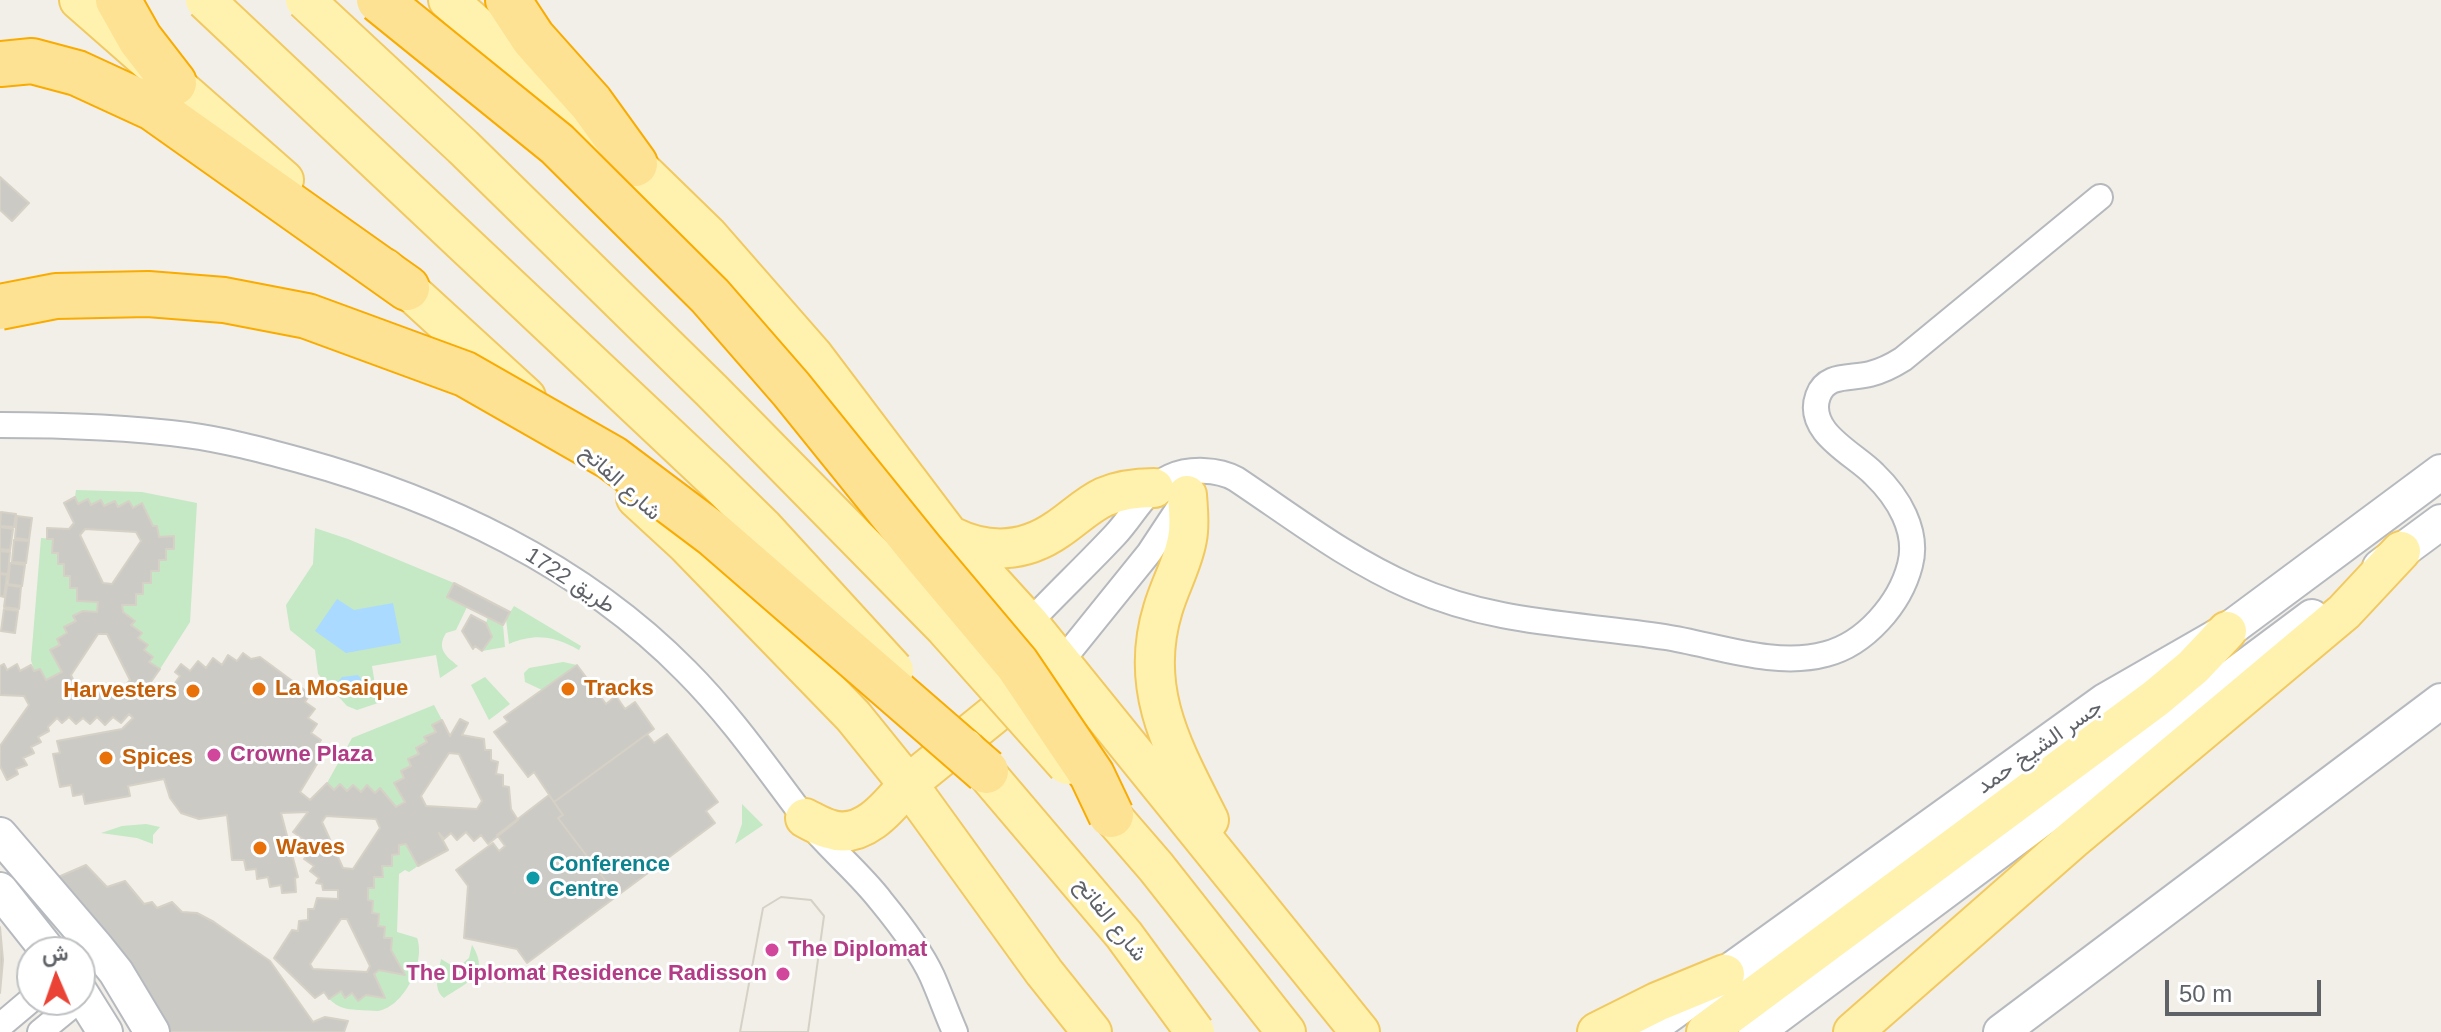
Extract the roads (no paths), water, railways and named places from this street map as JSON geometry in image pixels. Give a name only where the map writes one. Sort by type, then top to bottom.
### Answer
[{"type":"highway","points":[[118,0],[140,39],[174,83]]},
{"type":"highway","points":[[379,0],[557,144],[710,296],[1017,664],[1092,775],[1111,815]]},
{"type":"highway","points":[[508,0],[533,38],[591,103],[635,164]]},
{"type":"highway","points":[[0,64],[32,61],[77,73],[153,108],[407,288]]},
{"type":"highway","points":[[0,307],[56,296],[148,294],[224,300],[307,316],[465,374],[612,458],[700,525],[986,771]]},
{"type":"main road","name":"شارع الفاتح","points":[[79,0],[407,288],[686,544],[853,716],[908,784],[1044,972],[1069,1014],[1092,1032]]},
{"type":"main road","name":"شارع الفاتح","points":[[205,0],[744,507],[986,771],[1124,935],[1195,1032]]},
{"type":"main road","points":[[305,0],[463,147],[745,425],[945,628],[1156,867],[1286,1032]]},
{"type":"main road","points":[[448,0],[635,164],[708,235],[813,355],[949,535],[1045,642],[1357,1024]]},
{"type":"main road","name":"جسر الشيخ حمد","points":[[1645,1032],[2105,701],[2227,631],[2441,472]]},
{"type":"main road","points":[[949,535],[988,549],[1016,548],[1042,539],[1105,497],[1137,488],[1178,485],[1187,540],[1158,629],[1157,695],[1169,738],[1241,883]]},
{"type":"main road","points":[[1756,1032],[2441,522]]},
{"type":"main road","points":[[1853,1032],[2072,840],[2344,612],[2401,551]]},
{"type":"main road","points":[[1706,1032],[2156,698],[2193,667],[2227,631]]},
{"type":"main road","points":[[805,818],[830,830],[843,832],[869,823],[908,784],[1008,703],[1032,671],[1045,642]]},
{"type":"main road","points":[[2001,1032],[2441,701]]},
{"type":"main road","points":[[0,835],[152,1032]]},
{"type":"main road","points":[[0,890],[36,936]]},
{"type":"main road","points":[[1597,1032],[1657,1002],[1725,974]]},
{"type":"main road","points":[[1069,1014],[1098,1016],[1111,1032]]},
{"type":"street","points":[[1045,642],[1116,534],[1178,485],[1221,472],[1376,570],[1450,602],[1539,623],[1654,635],[1774,657],[1826,654],[1870,631],[1904,582],[1913,548],[1908,521],[1884,485],[1875,474],[1838,447],[1825,429],[1816,405],[1818,393],[1826,383],[1837,378],[1873,374],[1903,359],[2100,197]]},
{"type":"street","name":"طريق 1722","points":[[0,425],[147,430],[237,444],[376,483],[500,536],[596,595],[649,636],[687,671],[747,739],[805,818],[880,900],[931,975],[955,1032]]},
{"type":"street","points":[[1045,642],[1149,553],[1178,485]]},
{"type":"street","points":[[0,1026],[16,1012]]},
{"type":"street","points":[[40,1032],[59,1016]]},
{"type":"water","points":[[337,599],[354,610],[393,603],[401,643],[346,653],[315,631]]},
{"type":"water","points":[[358,675],[365,684],[361,691],[345,694],[338,689],[342,677]]},
{"type":"place","name":"La Mosaique","points":[[259,689]]},
{"type":"place","name":"Tracks","points":[[568,689]]},
{"type":"place","name":"Harvesters","points":[[193,691]]},
{"type":"place","name":"Crowne Plaza","points":[[214,755]]},
{"type":"place","name":"Spices","points":[[106,758]]},
{"type":"place","name":"Waves","points":[[260,848]]},
{"type":"place","name":"Conference Centre","points":[[533,878]]},
{"type":"place","name":"The Diplomat","points":[[772,950]]},
{"type":"place","name":"The Diplomat Residence Radisson","points":[[783,974]]}]
